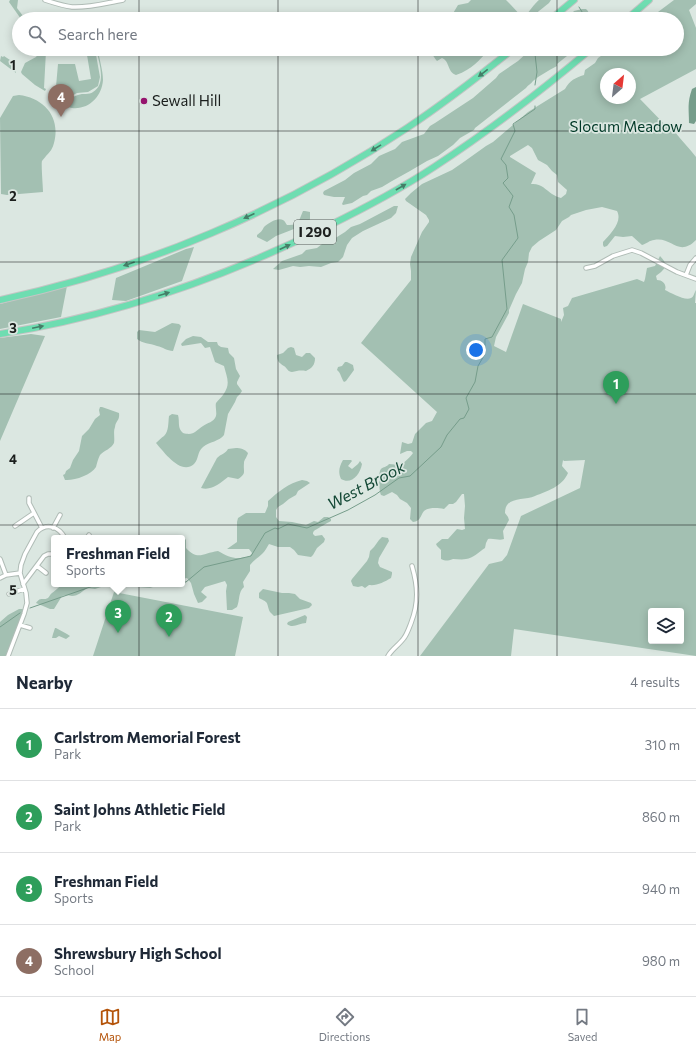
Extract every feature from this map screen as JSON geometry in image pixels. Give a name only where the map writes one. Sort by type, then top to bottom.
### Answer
[{"type":"highway","points":[[559,12],[574,0]]},
{"type":"highway","points":[[634,12],[649,0]]},
{"type":"highway","points":[[0,300],[53,287],[123,266],[202,237],[277,202],[346,166],[406,129],[456,94],[504,56]]},
{"type":"highway","name":"I 290","points":[[0,334],[69,320],[126,306],[249,262],[304,238],[370,205],[432,168],[521,106],[582,56]]},
{"type":"street","points":[[45,0],[71,7],[91,6],[123,0]]},
{"type":"street","points":[[586,268],[595,266],[613,256],[632,250],[673,270],[696,279]]},
{"type":"street","points":[[686,275],[689,267],[696,258]]},
{"type":"street","points":[[29,498],[29,503],[42,528]]},
{"type":"street","points":[[16,526],[34,513]]},
{"type":"street","points":[[53,528],[60,515]]},
{"type":"street","points":[[8,656],[27,603],[20,573],[21,564],[25,554],[37,532],[42,528],[46,526],[53,528],[63,535]]},
{"type":"street","points":[[23,584],[46,555],[51,554]]},
{"type":"street","points":[[0,559],[6,575]]},
{"type":"street","points":[[37,566],[46,573]]},
{"type":"street","points":[[388,656],[391,650],[405,637],[415,611],[417,592],[412,566]]},
{"type":"street","points":[[0,578],[6,575],[20,573]]},
{"type":"street","points":[[9,594],[24,589]]},
{"type":"street","points":[[20,624],[30,628]]},
{"type":"green space","points":[[10,0],[18,0],[17,8],[20,12],[16,12],[9,2]]},
{"type":"green space","points":[[471,0],[506,0],[517,12],[454,12],[458,5],[468,3]]},
{"type":"green space","points":[[539,0],[551,0],[538,12],[529,12]]},
{"type":"green space","name":"Slocum Meadow","points":[[674,0],[696,0],[696,4],[689,10],[696,28],[696,69],[640,99],[673,133],[675,132],[696,157],[696,240],[690,245],[680,247],[660,240],[652,240],[642,245],[632,236],[615,236],[607,246],[604,247],[603,242],[617,224],[617,211],[602,207],[571,215],[562,221],[556,230],[532,247],[529,253],[522,283],[509,313],[496,337],[494,346],[506,352],[523,304],[561,319],[561,322],[564,315],[563,308],[568,306],[572,298],[637,279],[644,282],[647,268],[655,266],[660,256],[665,262],[665,268],[656,276],[657,280],[664,283],[665,290],[688,299],[693,297],[696,290],[696,656],[514,629],[511,656],[420,656],[489,564],[502,561],[507,555],[521,516],[580,488],[585,460],[563,460],[562,466],[568,473],[562,482],[535,496],[512,501],[508,504],[505,513],[509,520],[503,531],[504,539],[488,539],[485,548],[469,558],[447,560],[441,559],[441,550],[436,544],[442,539],[448,539],[457,529],[465,529],[464,494],[462,494],[456,502],[449,504],[444,509],[434,508],[424,511],[419,519],[413,522],[410,519],[411,508],[407,503],[392,492],[384,496],[381,495],[379,482],[379,474],[381,469],[389,464],[401,465],[413,453],[411,451],[407,451],[400,454],[402,442],[408,444],[412,443],[415,434],[426,423],[432,421],[437,412],[361,343],[411,280],[411,257],[422,232],[429,222],[426,215],[405,199],[422,184],[452,170],[493,142],[528,112],[565,89],[573,80],[584,75],[585,70],[595,63],[601,56],[684,56],[684,12],[658,12]],"holes":[[[528,145],[532,148],[538,160],[547,165],[557,175],[558,182],[567,190],[566,194],[561,198],[553,195],[540,185],[531,184],[536,173],[510,157]]]},
{"type":"green space","points":[[586,9],[588,12],[573,12]]},
{"type":"green space","points":[[1,56],[4,56],[16,64],[16,73],[0,61]]},
{"type":"green space","points":[[46,56],[45,91],[35,85],[21,72],[25,63],[36,57]]},
{"type":"green space","points":[[87,56],[96,56],[100,77],[98,86],[88,92],[77,93],[65,99],[55,98],[58,64],[75,64],[79,81],[91,79]]},
{"type":"green space","points":[[98,56],[99,56],[103,80],[100,91],[94,101],[84,107],[72,108],[55,101],[64,101],[80,94],[93,92],[100,84],[100,66]]},
{"type":"green space","points":[[433,56],[483,56],[471,67],[456,75],[451,72],[445,59],[442,58],[437,61]]},
{"type":"green space","points":[[523,56],[567,56],[557,64],[557,66],[536,79],[474,130],[460,138],[438,156],[382,187],[371,191],[367,195],[352,203],[343,205],[342,204],[345,197],[324,195],[324,191],[371,164],[379,156],[395,149],[402,142],[424,134],[430,126],[473,98],[499,74]]},
{"type":"green space","points":[[19,95],[36,100],[48,110],[53,117],[56,134],[52,148],[42,161],[43,192],[7,195],[1,194],[0,118],[13,96]]},
{"type":"green space","points":[[394,206],[398,206],[396,213],[391,218],[363,231],[352,238],[347,245],[343,257],[338,262],[321,267],[293,266],[279,270],[273,269],[282,261],[302,254],[306,250],[317,248],[322,244],[331,241],[351,227],[360,224]]},
{"type":"green space","points":[[303,211],[310,212],[309,222],[276,236],[267,242],[257,237],[257,235],[270,222],[281,219],[287,225],[296,223]]},
{"type":"green space","points":[[194,247],[182,281],[126,301],[112,300],[116,278]]},
{"type":"green space","points":[[67,286],[61,317],[0,329],[0,304]]},
{"type":"green space","points":[[172,323],[179,324],[181,326],[173,351],[144,343],[137,339],[137,332],[139,330],[155,332]]},
{"type":"green space","points":[[31,334],[45,336],[0,441],[0,338]]},
{"type":"green space","points":[[193,336],[201,337],[208,342],[217,342],[221,347],[228,348],[229,353],[234,358],[236,369],[240,376],[237,384],[242,391],[228,414],[224,435],[220,439],[203,447],[194,464],[189,467],[184,467],[178,465],[168,457],[156,443],[167,432],[169,416],[172,414],[178,415],[179,427],[183,433],[190,434],[194,432],[215,418],[216,403],[222,396],[228,384],[224,366],[215,362],[210,347],[205,348],[201,343],[182,346],[181,344],[186,339]]},
{"type":"green space","points":[[291,347],[294,348],[296,355],[302,357],[306,353],[310,353],[315,358],[314,364],[306,371],[289,371],[277,359],[277,355],[283,353]]},
{"type":"green space","points":[[345,362],[353,365],[354,370],[344,382],[337,370],[338,367],[342,366]]},
{"type":"green space","points":[[100,407],[119,413],[119,418],[114,429],[114,443],[100,455],[94,470],[86,475],[65,480],[63,475],[70,468],[79,451],[82,436],[100,415]]},
{"type":"green space","points":[[228,449],[242,449],[248,453],[244,462],[243,475],[238,479],[228,477],[212,487],[205,489],[201,488],[217,458]]},
{"type":"green space","points":[[343,460],[352,461],[348,466],[352,469],[360,461],[362,464],[359,472],[352,480],[345,481],[341,479],[339,470]]},
{"type":"green space","points":[[302,480],[310,483],[278,507],[276,510],[276,517],[279,521],[306,525],[314,521],[318,522],[324,517],[328,517],[331,521],[315,530],[313,533],[315,536],[322,535],[325,539],[324,542],[317,548],[311,557],[298,555],[290,547],[278,547],[269,544],[263,553],[250,565],[250,571],[243,582],[244,587],[240,594],[237,607],[232,610],[227,610],[227,585],[225,581],[205,587],[201,592],[207,597],[202,602],[198,603],[191,583],[187,578],[185,578],[185,539],[186,548],[190,552],[197,555],[218,551],[233,558],[250,556],[252,553],[249,549],[227,549],[237,542],[238,518],[246,513],[265,513],[268,506],[268,501],[280,491],[297,481]]},
{"type":"green space","points":[[382,537],[388,538],[389,541],[379,558],[378,563],[380,567],[392,572],[391,578],[378,584],[369,585],[365,588],[362,586],[353,586],[351,581],[352,579],[367,561],[370,551]]},
{"type":"green space","points":[[59,587],[101,587],[95,589],[87,588],[74,596],[62,596],[54,609],[50,609],[36,603],[40,599],[48,598],[51,593]]},
{"type":"green space","points":[[263,589],[295,594],[300,599],[311,603],[312,605],[309,608],[274,616],[270,612],[266,602],[259,598],[259,593]]},
{"type":"green space","points":[[114,592],[243,617],[235,656],[93,656]]},
{"type":"green space","points":[[19,609],[23,609],[21,620],[16,629],[7,656],[0,656],[0,622],[8,615]]},
{"type":"green space","points":[[305,615],[307,617],[306,623],[294,626],[287,624],[288,622]]},
{"type":"green space","points":[[55,628],[70,636],[66,639],[59,636],[52,638]]},
{"type":"shaded area","points":[[696,87],[696,121],[694,124],[689,123],[689,98],[692,89]]},
{"type":"waterway","name":"West Brook","points":[[579,7],[582,12]]},
{"type":"waterway","name":"West Brook","points":[[535,56],[537,72],[535,85]]},
{"type":"waterway","name":"West Brook","points":[[185,582],[204,567],[251,556],[265,533],[275,528],[278,529],[288,524],[307,528],[348,510],[375,495],[399,478],[410,476],[441,447],[447,435],[460,419],[464,418],[469,409],[466,398],[475,382],[478,366],[485,354],[485,339],[492,337],[507,309],[502,260],[518,238],[514,215],[509,207],[513,196],[503,183],[508,178],[506,165],[501,159],[515,131],[513,124],[535,109],[535,106]]},
{"type":"waterway","name":"West Brook","points":[[30,608],[90,587]]},
{"type":"waterway","name":"West Brook","points":[[0,627],[20,613]]},
{"type":"place","name":"Sewall Hill","points":[[144,101]]},
{"type":"place","name":"Shrewsbury High School","points":[[61,117]]},
{"type":"place","name":"Carlstrom Memorial Forest","points":[[616,404]]},
{"type":"place","name":"Freshman Field","points":[[118,633]]},
{"type":"place","name":"Saint Johns Athletic Field","points":[[169,637]]}]
